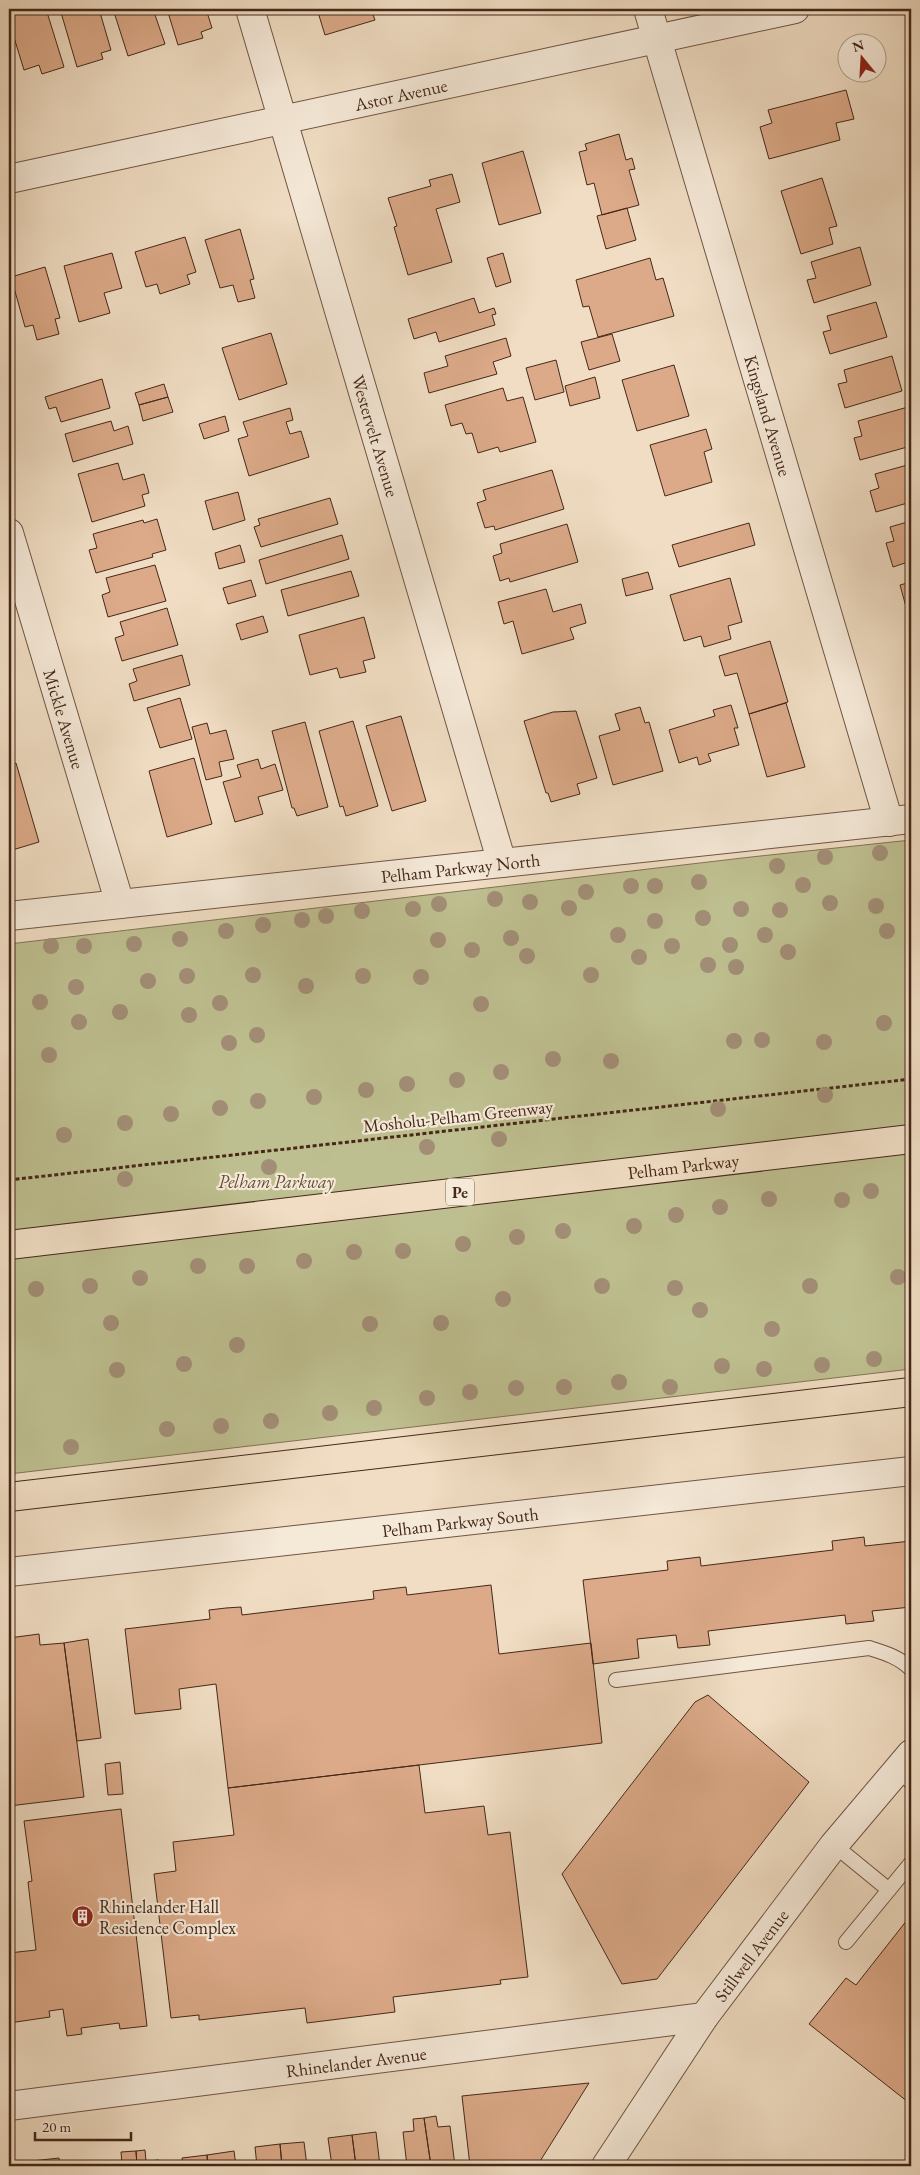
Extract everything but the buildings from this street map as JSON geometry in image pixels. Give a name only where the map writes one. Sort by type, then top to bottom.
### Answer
[{"type":"main road","name":"Pelham Parkway","points":[[9,1244],[911,1139]]},
{"type":"main road","points":[[9,1497],[911,1392]]},
{"type":"street","name":"Westervelt Avenue","points":[[250,9],[502,863]]},
{"type":"street","name":"Kingsland Avenue","points":[[648,9],[900,821]]},
{"type":"street","name":"Astor Avenue","points":[[9,179],[794,9]]},
{"type":"street","name":"Mickle Avenue","points":[[9,533],[120,904]]},
{"type":"street","name":"Pelham Parkway North","points":[[9,916],[900,821]]},
{"type":"street","name":"Pelham Parkway South","points":[[9,1572],[911,1471]]},
{"type":"street","name":"Stillwell Avenue","points":[[606,2166],[704,2017],[834,1845],[907,1769]]},
{"type":"street","name":"Rhinelander Avenue","points":[[9,2106],[704,2017]]},
{"type":"lane","points":[[616,1680],[869,1648],[887,1653],[903,1661],[911,1669]]},
{"type":"lane","points":[[834,1845],[889,1890]]},
{"type":"lane","points":[[846,1942],[911,1863]]},
{"type":"path","name":"Mosholu-Pelham Greenway","points":[[9,1180],[911,1079]]},
{"type":"green space","name":"Pelham Parkway","points":[[911,840],[911,1369],[9,1474],[9,944]]},
{"type":"place","name":"Rhinelander Hall Residence Complex","points":[[83,1916]]}]
